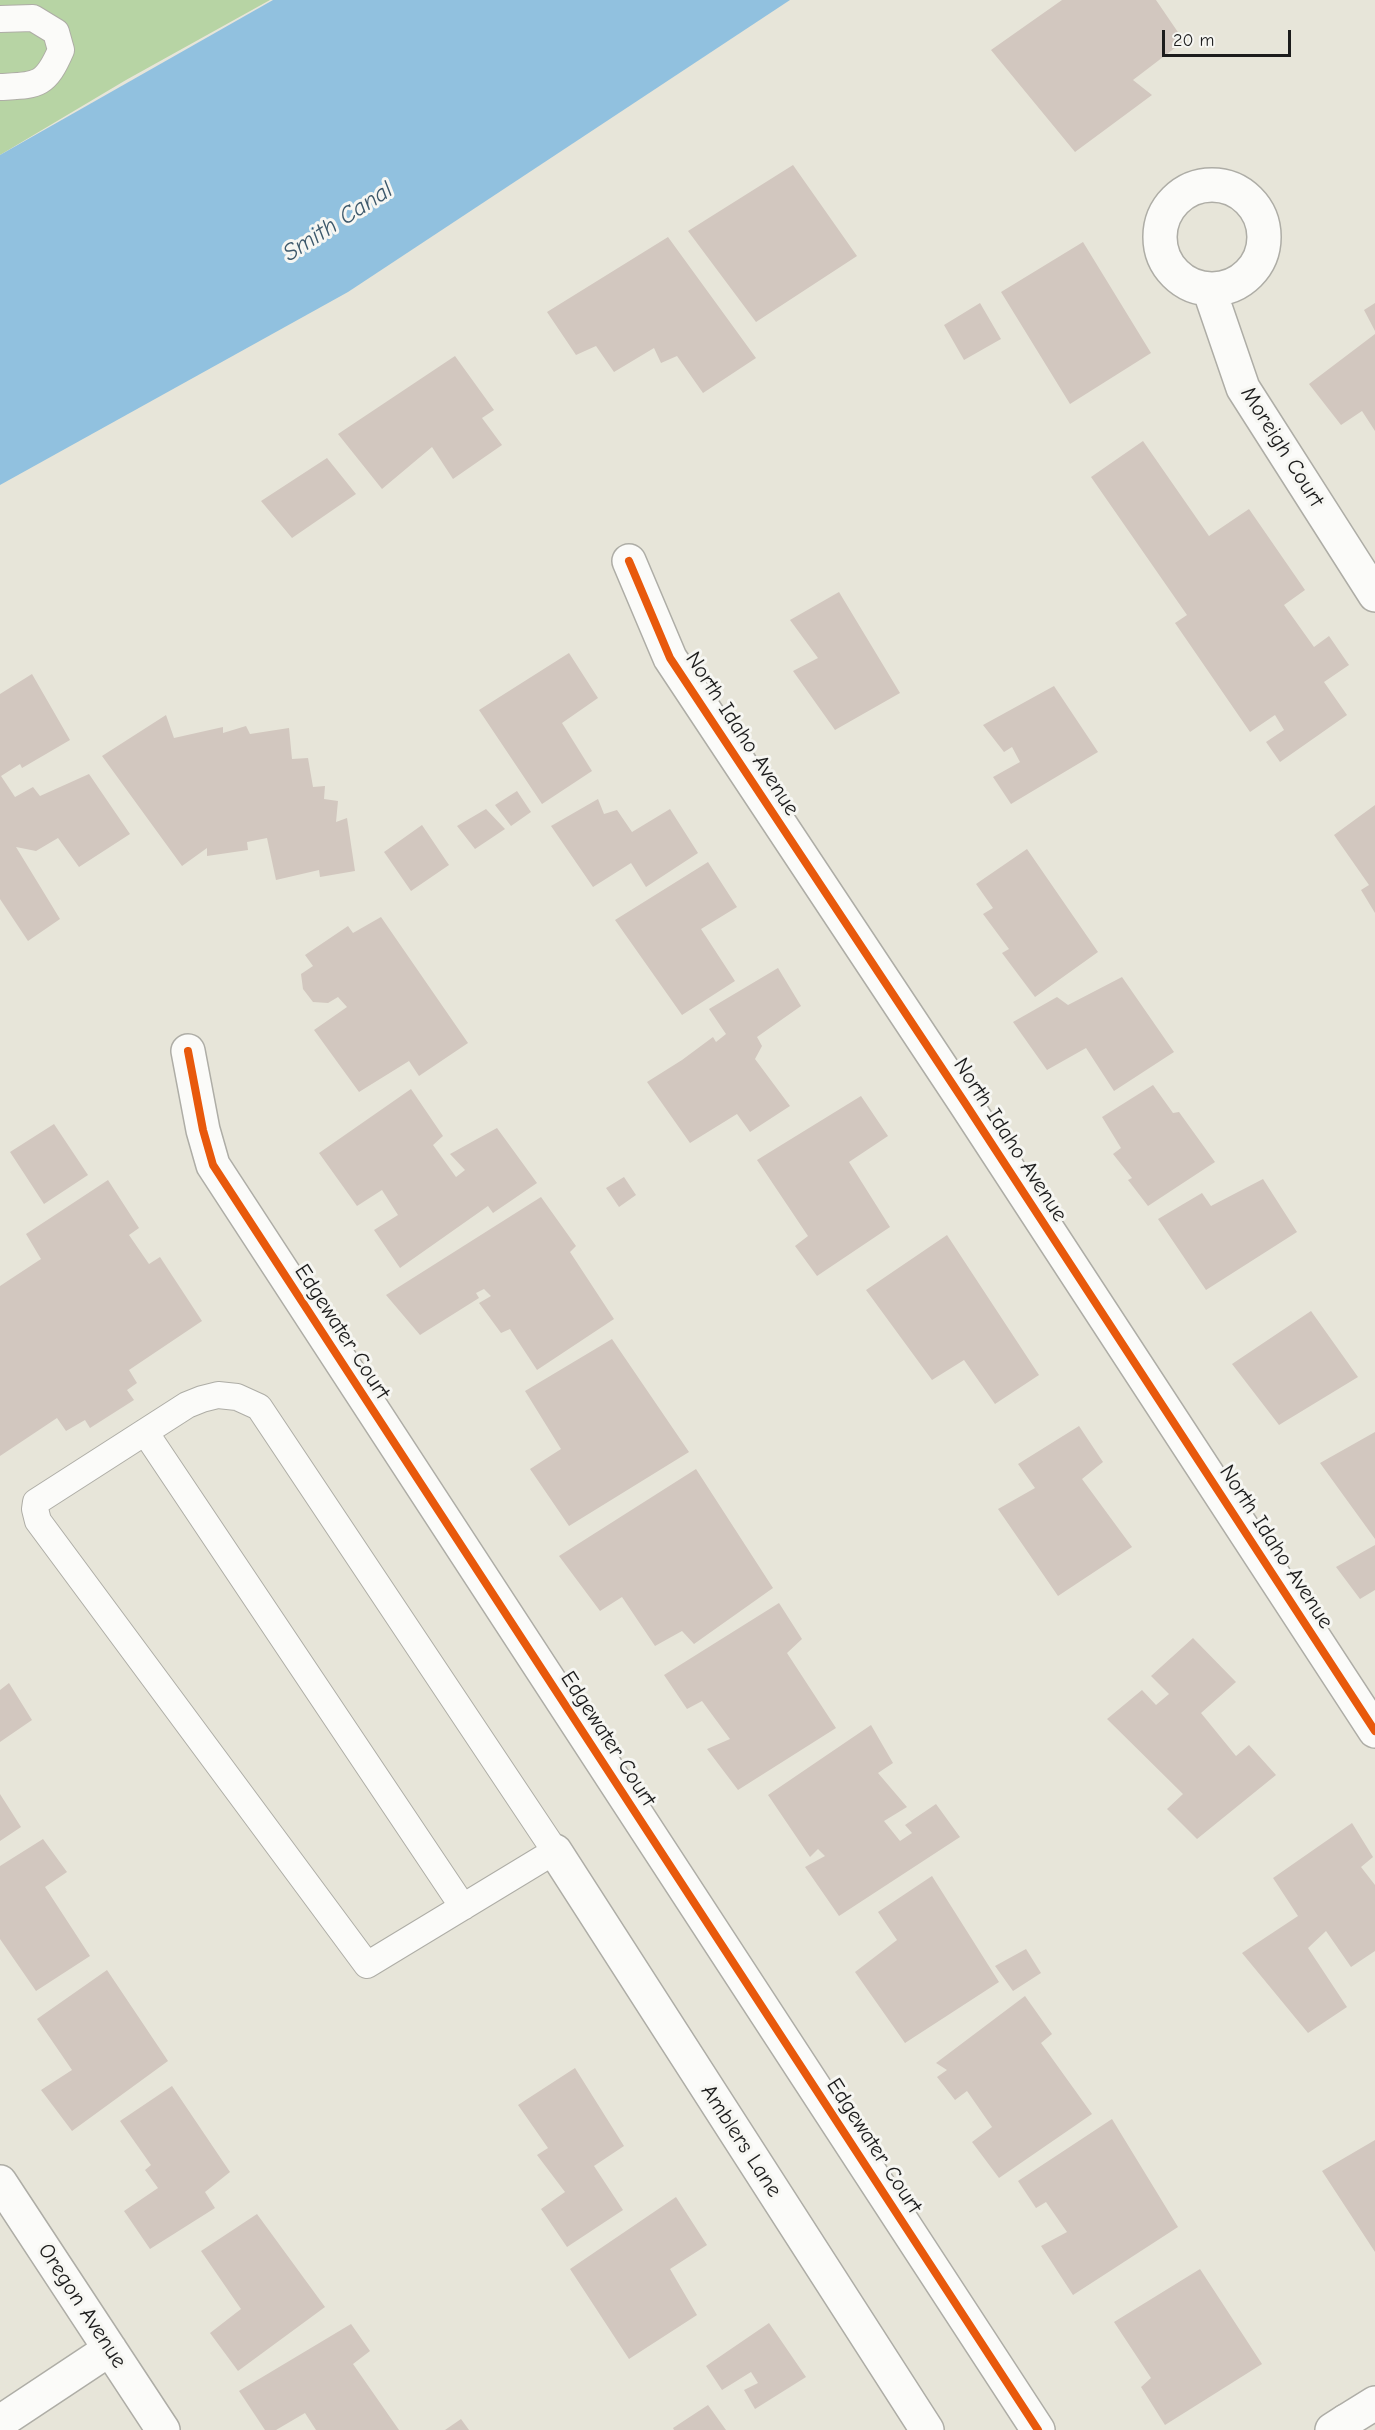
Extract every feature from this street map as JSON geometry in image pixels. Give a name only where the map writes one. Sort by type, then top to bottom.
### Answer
[{"type":"street","name":"Moreigh Court","points":[[1209,289],[1243,388],[1375,595]]},
{"type":"street","name":"North Idaho Avenue","points":[[629,561],[670,658],[965,1103],[1375,1731]]},
{"type":"street","name":"Edgewater Court","points":[[188,1050],[203,1130],[213,1165],[1038,2430]]},
{"type":"street","name":"Amblers Lane","points":[[555,1851],[927,2430]]},
{"type":"street","name":"Oregon Avenue","points":[[0,2182],[163,2430]]},
{"type":"street","points":[[0,2422],[110,2349]]},
{"type":"street","points":[[1339,2426],[1375,2403]]},
{"type":"lane","points":[[0,19],[33,18],[56,32],[61,50],[53,70],[37,85],[0,87]]},
{"type":"lane","points":[[218,1395],[237,1397],[259,1407],[555,1851],[366,1965],[38,1521],[36,1502],[187,1405],[218,1395]]},
{"type":"lane","points":[[145,1432],[463,1907]]},
{"type":"green space","points":[[0,0],[270,0],[126,80],[0,155]]},
{"type":"water","name":"Smith Canal","points":[[273,0],[790,0],[348,292],[0,485],[0,155]]},
{"type":"building","points":[[1062,0],[1156,0],[1184,41],[1133,80],[1152,95],[1075,152],[991,50]]},
{"type":"building","points":[[793,165],[857,256],[756,322],[688,231]]},
{"type":"building","points":[[668,237],[756,358],[703,393],[677,356],[661,363],[654,348],[614,372],[596,346],[576,355],[547,312]]},
{"type":"building","points":[[1083,242],[1151,353],[1070,404],[1001,292]]},
{"type":"building","points":[[980,303],[1001,339],[964,360],[944,325]]},
{"type":"building","points":[[1375,303],[1375,331],[1364,310]]},
{"type":"building","points":[[1375,334],[1375,431],[1362,411],[1341,425],[1309,384]]},
{"type":"building","points":[[455,356],[494,410],[482,418],[502,445],[453,479],[432,447],[382,489],[338,434]]},
{"type":"building","points":[[1143,441],[1209,536],[1249,509],[1305,590],[1284,605],[1314,647],[1329,636],[1349,665],[1324,682],[1347,715],[1280,762],[1266,742],[1284,730],[1275,715],[1250,732],[1175,623],[1187,615],[1091,477]]},
{"type":"building","points":[[327,458],[356,494],[292,538],[261,501]]},
{"type":"building","points":[[839,592],[900,693],[835,730],[793,671],[818,658],[790,620]]},
{"type":"building","points":[[569,653],[598,698],[562,723],[592,771],[542,804],[479,710]]},
{"type":"building","points":[[32,674],[70,740],[22,768],[20,764],[1,776],[15,797],[33,787],[40,796],[89,774],[130,834],[79,867],[58,838],[36,851],[16,847],[60,919],[28,941],[0,899],[0,694]]},
{"type":"building","points":[[1054,686],[1098,752],[1011,804],[993,777],[1020,762],[1012,747],[1004,752],[983,725]]},
{"type":"building","points":[[166,715],[174,738],[223,727],[223,733],[246,726],[250,734],[289,728],[292,759],[308,758],[313,787],[325,786],[324,799],[338,801],[336,822],[347,818],[355,871],[320,877],[319,870],[276,880],[267,838],[247,842],[248,850],[207,856],[207,848],[182,866],[102,756]]},
{"type":"building","points":[[517,791],[531,812],[511,826],[495,805]]},
{"type":"building","points":[[598,799],[604,814],[617,810],[632,832],[670,809],[698,853],[646,887],[631,863],[593,887],[551,826]]},
{"type":"building","points":[[1375,805],[1375,913],[1361,890],[1369,885],[1334,835]]},
{"type":"building","points":[[486,809],[505,829],[475,849],[457,826]]},
{"type":"building","points":[[422,825],[449,865],[411,891],[384,852]]},
{"type":"building","points":[[1027,849],[1098,952],[1035,997],[1002,953],[1009,949],[983,914],[993,908],[976,884]]},
{"type":"building","points":[[708,862],[737,907],[701,929],[735,981],[682,1015],[615,920]]},
{"type":"building","points":[[381,917],[468,1043],[419,1076],[409,1061],[359,1092],[314,1030],[347,1007],[338,997],[328,1003],[313,1002],[303,989],[301,974],[313,966],[305,955],[348,926],[353,933]]},
{"type":"building","points":[[778,968],[801,1006],[757,1037],[762,1046],[755,1059],[790,1106],[750,1132],[737,1114],[690,1143],[647,1082],[713,1037],[716,1042],[726,1034],[709,1009]]},
{"type":"building","points":[[1122,977],[1174,1052],[1114,1091],[1086,1048],[1047,1070],[1013,1022],[1057,997],[1068,1005]]},
{"type":"building","points":[[1153,1085],[1173,1113],[1179,1112],[1215,1162],[1148,1206],[1128,1180],[1132,1178],[1113,1154],[1121,1148],[1102,1117]]},
{"type":"building","points":[[411,1089],[443,1136],[433,1145],[456,1177],[465,1170],[450,1154],[497,1128],[537,1183],[493,1213],[488,1206],[400,1268],[374,1230],[398,1215],[382,1190],[357,1206],[319,1153]]},
{"type":"building","points":[[861,1096],[888,1136],[849,1162],[890,1227],[817,1276],[795,1246],[808,1236],[757,1160]]},
{"type":"building","points":[[54,1124],[88,1175],[44,1204],[10,1152]]},
{"type":"building","points":[[624,1177],[636,1195],[619,1207],[606,1188]]},
{"type":"building","points":[[1263,1179],[1297,1232],[1206,1290],[1158,1219],[1202,1193],[1211,1206]]},
{"type":"building","points":[[108,1180],[139,1228],[129,1235],[149,1264],[160,1257],[202,1321],[129,1370],[137,1383],[127,1390],[134,1400],[90,1428],[85,1420],[66,1431],[57,1418],[0,1456],[0,1286],[41,1259],[26,1234]]},
{"type":"building","points":[[541,1197],[576,1246],[570,1252],[614,1319],[537,1370],[510,1329],[501,1333],[479,1303],[491,1296],[484,1289],[476,1293],[479,1298],[420,1335],[386,1295]]},
{"type":"building","points":[[947,1235],[1039,1375],[995,1404],[964,1360],[932,1380],[866,1290]]},
{"type":"building","points":[[1311,1311],[1358,1377],[1279,1425],[1232,1364]]},
{"type":"building","points":[[612,1339],[689,1452],[569,1526],[530,1469],[561,1449],[525,1391]]},
{"type":"building","points":[[1079,1426],[1103,1462],[1082,1479],[1132,1547],[1058,1596],[998,1509],[1035,1488],[1018,1464]]},
{"type":"building","points":[[1375,1432],[1375,1539],[1320,1463]]},
{"type":"building","points":[[696,1469],[773,1588],[694,1644],[682,1631],[655,1646],[622,1597],[600,1611],[559,1556]]},
{"type":"building","points":[[1375,1545],[1375,1590],[1360,1599],[1336,1567]]},
{"type":"building","points":[[779,1603],[802,1639],[787,1653],[836,1728],[738,1790],[707,1749],[730,1739],[702,1701],[687,1709],[664,1675]]},
{"type":"building","points":[[1193,1638],[1236,1682],[1201,1713],[1236,1756],[1249,1745],[1276,1775],[1197,1839],[1167,1809],[1183,1794],[1107,1719],[1142,1690],[1156,1705],[1169,1694],[1151,1676]]},
{"type":"building","points":[[9,1683],[32,1720],[0,1742],[0,1690]]},
{"type":"building","points":[[871,1725],[893,1763],[878,1773],[907,1807],[884,1821],[900,1841],[912,1833],[905,1825],[936,1804],[960,1837],[839,1916],[805,1867],[825,1856],[818,1849],[810,1857],[768,1795]]},
{"type":"building","points":[[0,1794],[21,1827],[0,1841]]},
{"type":"building","points":[[1352,1823],[1373,1857],[1361,1867],[1375,1885],[1375,1951],[1351,1967],[1326,1931],[1308,1948],[1347,2007],[1308,2033],[1242,1953],[1298,1916],[1273,1878]]},
{"type":"building","points":[[43,1839],[67,1872],[45,1887],[90,1956],[36,1991],[0,1939],[0,1866]]},
{"type":"building","points":[[932,1876],[999,1982],[905,2043],[855,1972],[897,1940],[878,1912]]},
{"type":"building","points":[[1026,1949],[1041,1973],[1013,1991],[995,1966]]},
{"type":"building","points":[[107,1970],[168,2061],[72,2131],[41,2090],[72,2070],[37,2019]]},
{"type":"building","points":[[1025,1996],[1052,2034],[1041,2043],[1092,2114],[999,2178],[972,2142],[992,2127],[967,2091],[955,2100],[937,2077],[947,2070],[936,2063]]},
{"type":"building","points":[[575,2068],[624,2146],[594,2166],[623,2210],[567,2247],[541,2209],[565,2192],[537,2155],[548,2148],[518,2105]]},
{"type":"building","points":[[172,2086],[230,2172],[205,2192],[215,2208],[150,2249],[124,2211],[158,2188],[145,2170],[151,2165],[120,2121]]},
{"type":"building","points":[[1112,2119],[1178,2227],[1073,2295],[1041,2246],[1067,2232],[1046,2202],[1036,2208],[1018,2181]]},
{"type":"building","points":[[1375,2140],[1375,2252],[1322,2171]]},
{"type":"building","points":[[676,2197],[707,2245],[670,2269],[697,2315],[629,2359],[570,2269]]},
{"type":"building","points":[[257,2214],[325,2307],[238,2371],[210,2333],[241,2309],[201,2251]]},
{"type":"building","points":[[1200,2269],[1262,2364],[1165,2425],[1141,2387],[1151,2378],[1114,2322]]},
{"type":"building","points":[[769,2323],[806,2377],[755,2409],[744,2390],[758,2383],[751,2372],[722,2390],[706,2366]]},
{"type":"building","points":[[351,2324],[370,2351],[353,2364],[399,2430],[316,2430],[305,2413],[276,2430],[265,2430],[239,2391]]},
{"type":"building","points":[[708,2405],[726,2430],[674,2430],[673,2428]]},
{"type":"building","points":[[461,2419],[469,2430],[445,2430]]},
{"type":"cycle path","points":[[629,561],[670,658],[965,1103],[1375,1731]]},
{"type":"cycle path","points":[[188,1051],[203,1130],[213,1165],[1038,2430]]}]
